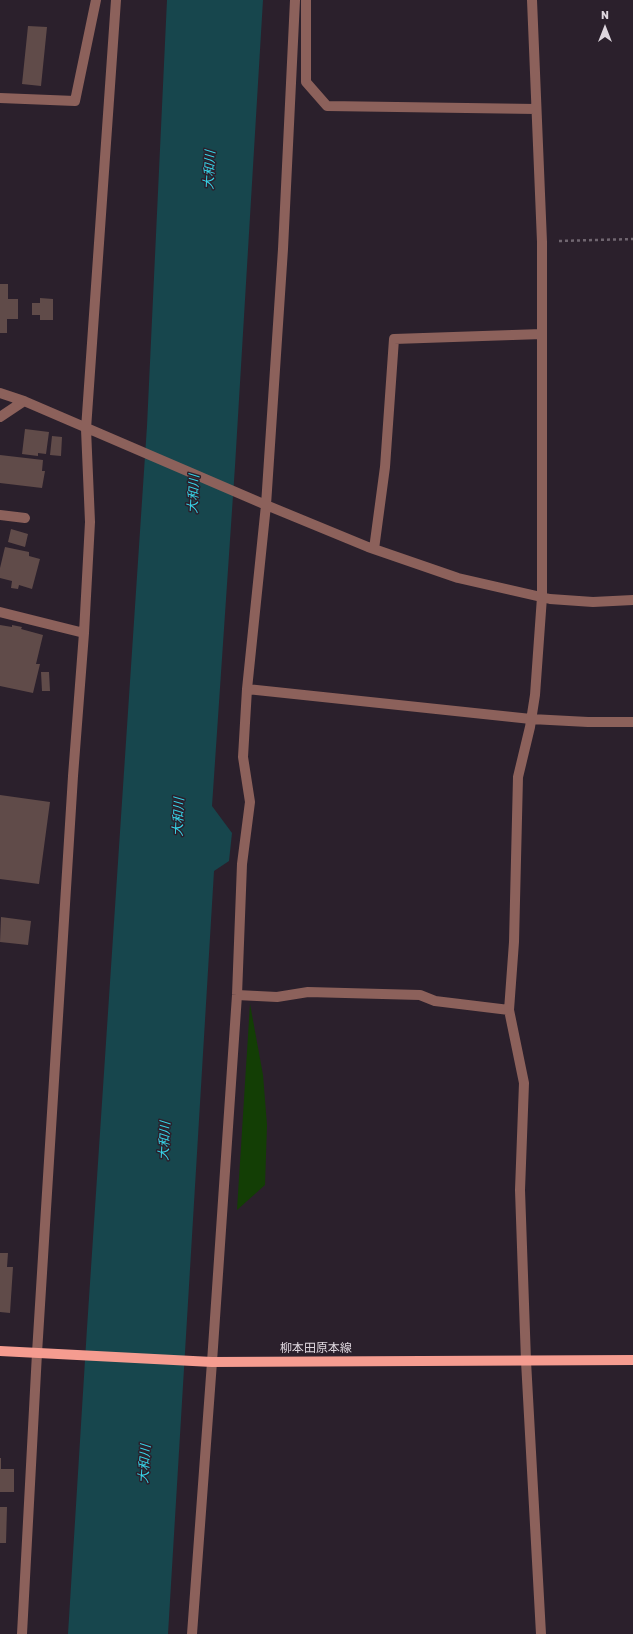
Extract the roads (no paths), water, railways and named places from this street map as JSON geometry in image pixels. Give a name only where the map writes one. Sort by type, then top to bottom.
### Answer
[{"type":"main road","name":"柳本田原本線","points":[[0,1351],[208,1362],[633,1360]]},
{"type":"street","points":[[0,98],[75,101],[96,0]]},
{"type":"street","points":[[22,1634],[41,1354],[73,776],[84,633],[90,522],[86,429],[116,0]]},
{"type":"street","points":[[192,1634],[208,1362],[237,995],[242,864],[250,802],[243,757],[247,689],[266,505],[283,249],[295,0]]},
{"type":"street","points":[[306,0],[306,82],[327,106],[536,109]]},
{"type":"street","points":[[532,0],[542,242],[542,597],[535,694],[518,777],[514,942],[509,1010],[524,1083],[520,1190],[526,1361],[541,1634]]},
{"type":"street","points":[[374,549],[385,467],[394,339],[542,334]]},
{"type":"street","points":[[0,393],[24,400],[86,429],[107,436],[266,505],[374,549],[458,578],[550,599],[593,602],[633,600]]},
{"type":"street","points":[[0,417],[24,400]]},
{"type":"street","points":[[0,515],[25,518]]},
{"type":"street","points":[[0,612],[84,633]]},
{"type":"street","points":[[247,689],[531,719],[588,722],[633,722]]},
{"type":"street","points":[[237,995],[277,997],[308,992],[420,995],[435,1001],[509,1010]]},
{"type":"water","name":"大和川","points":[[167,0],[263,0],[235,466],[212,806],[232,833],[229,861],[214,871],[168,1634],[68,1634],[147,426]]}]
